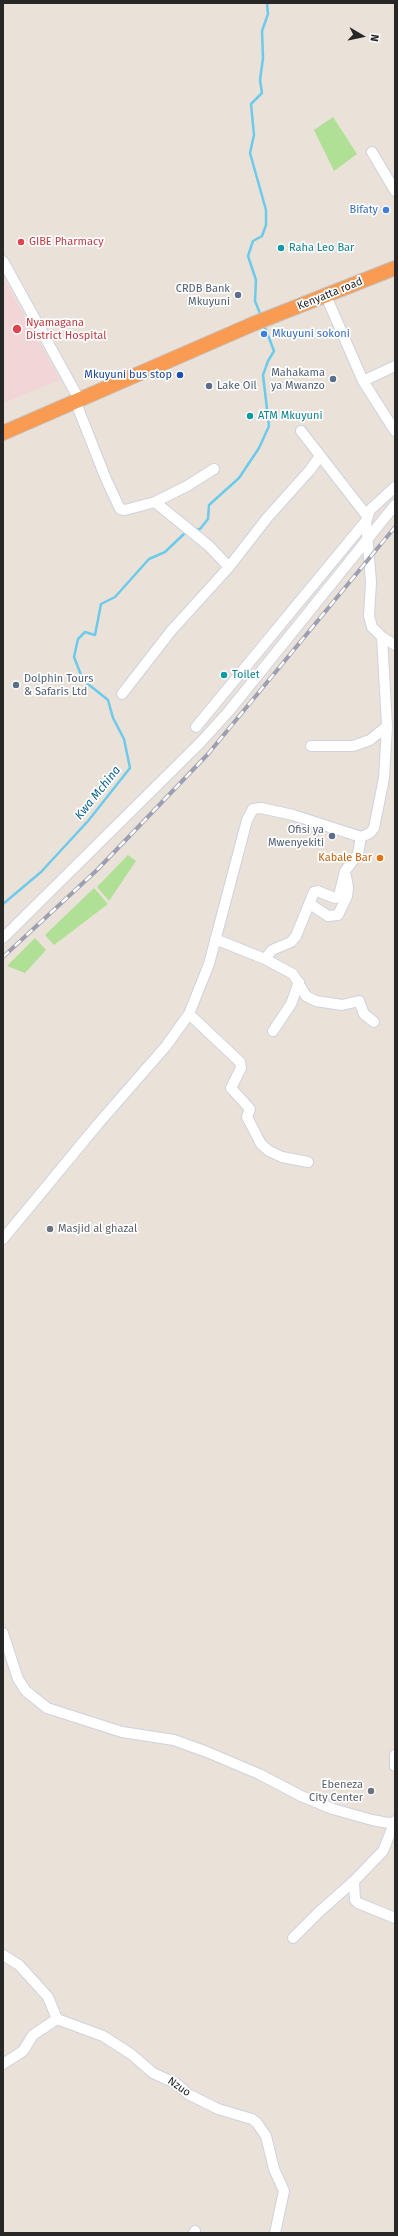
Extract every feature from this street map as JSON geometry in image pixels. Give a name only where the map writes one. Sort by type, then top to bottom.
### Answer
[{"type":"highway","name":"Kenyatta road","points":[[3,433],[78,402],[259,322],[395,268]]},
{"type":"street","points":[[372,152],[395,191]]},
{"type":"street","points":[[3,261],[78,402],[100,464],[120,509],[125,510],[155,502],[187,486],[214,469]]},
{"type":"street","points":[[326,296],[364,381],[395,431]]},
{"type":"street","points":[[364,381],[395,366]]},
{"type":"street","points":[[301,431],[367,518],[367,539],[371,582],[369,616],[372,627],[382,637],[395,644]]},
{"type":"street","points":[[122,694],[171,631],[229,567],[267,518],[310,470],[320,456]]},
{"type":"street","points":[[196,727],[367,518],[370,510],[395,487]]},
{"type":"street","points":[[155,502],[209,546],[229,567]]},
{"type":"street","points":[[3,938],[200,743],[229,711],[395,505]]},
{"type":"street","points":[[3,1239],[98,1124],[166,1046],[189,1014],[202,986],[247,820],[253,809],[261,808],[293,815],[361,837],[370,833],[376,820],[384,778],[387,726],[382,637]]},
{"type":"street","points":[[311,746],[353,746],[370,740],[387,726]]},
{"type":"street","points":[[265,959],[275,948],[293,940],[314,892],[317,891],[333,898],[338,897],[347,868],[358,854],[361,837]]},
{"type":"street","points":[[310,904],[328,916],[338,915],[347,896],[347,868]]},
{"type":"street","points":[[215,939],[265,959],[292,974],[299,982],[306,996],[316,1001],[342,1005],[359,1002],[364,1014],[374,1022]]},
{"type":"street","points":[[273,1031],[287,1011],[299,982]]},
{"type":"street","points":[[189,1014],[240,1062],[241,1068],[231,1088],[250,1109],[246,1117],[261,1144],[269,1151],[282,1157],[308,1162]]},
{"type":"street","points":[[3,1633],[18,1679],[26,1691],[47,1708],[122,1732],[174,1740],[259,1774],[301,1796],[333,1809],[372,1820],[394,1822],[383,1851],[354,1882],[318,1912],[293,1938]]},
{"type":"street","points":[[395,1755],[395,1766]]},
{"type":"street","points":[[354,1882],[355,1900],[358,1903],[395,1918]]},
{"type":"street","points":[[3,1955],[19,1965],[48,1996],[56,2019],[33,2035],[23,2051],[3,2064]]},
{"type":"street","name":"Nzuo","points":[[56,2019],[104,2036],[131,2054],[153,2074],[177,2084],[188,2094],[218,2109],[252,2119],[257,2123],[266,2136],[274,2169],[284,2191],[275,2233]]},
{"type":"shaded area","name":"Nyamagana District Hospital","points":[[3,277],[60,380],[3,403]]},
{"type":"green space","points":[[333,117],[357,154],[334,171],[314,130]]},
{"type":"green space","points":[[128,855],[136,861],[109,901],[97,887]]},
{"type":"green space","points":[[94,888],[108,904],[54,945],[45,935]]},
{"type":"green space","points":[[35,938],[46,950],[25,973],[7,966]]},
{"type":"waterway","name":"Kwa Mchina","points":[[261,316],[255,301],[256,280],[248,256],[253,241],[262,236],[266,225],[266,210],[250,153],[254,135],[251,104],[262,93],[260,80],[263,58],[262,31],[268,14],[267,3]]},
{"type":"waterway","name":"Kwa Mchina","points":[[195,530],[200,529],[208,519],[209,505],[239,478],[259,448],[269,426],[263,375],[268,361],[274,351],[264,325]]},
{"type":"waterway","name":"Kwa Mchina","points":[[3,904],[41,872],[88,821],[130,768],[124,739],[113,718],[108,700],[83,680],[74,657],[78,639],[85,632],[95,635],[101,604],[115,597],[149,559],[165,552],[186,532]]},
{"type":"railway","points":[[3,957],[97,870],[208,754],[395,527]]},
{"type":"place","name":"Bifaty","points":[[386,210]]},
{"type":"place","name":"GIBE Pharmacy","points":[[21,242]]},
{"type":"place","name":"Raha Leo Bar","points":[[281,248]]},
{"type":"place","name":"CRDB Bank Mkuyuni","points":[[238,295]]},
{"type":"place","name":"Nyamagana District Hospital","points":[[17,329]]},
{"type":"place","name":"Mkuyuni sokoni","points":[[264,334]]},
{"type":"place","name":"Mkuyuni bus stop","points":[[180,375]]},
{"type":"place","name":"Mahakama ya Mwanzo","points":[[333,379]]},
{"type":"place","name":"Lake Oil","points":[[209,386]]},
{"type":"place","name":"ATM Mkuyuni","points":[[250,416]]},
{"type":"place","name":"Toilet","points":[[224,675]]},
{"type":"place","name":"Dolphin Tours & Safaris Ltd","points":[[16,685]]},
{"type":"place","name":"Ofisi ya Mwenyekiti","points":[[332,836]]},
{"type":"place","name":"Kabale Bar","points":[[380,858]]},
{"type":"place","name":"Masjid al ghazal","points":[[50,1229]]},
{"type":"place","name":"Ebeneza City Center","points":[[371,1791]]}]
